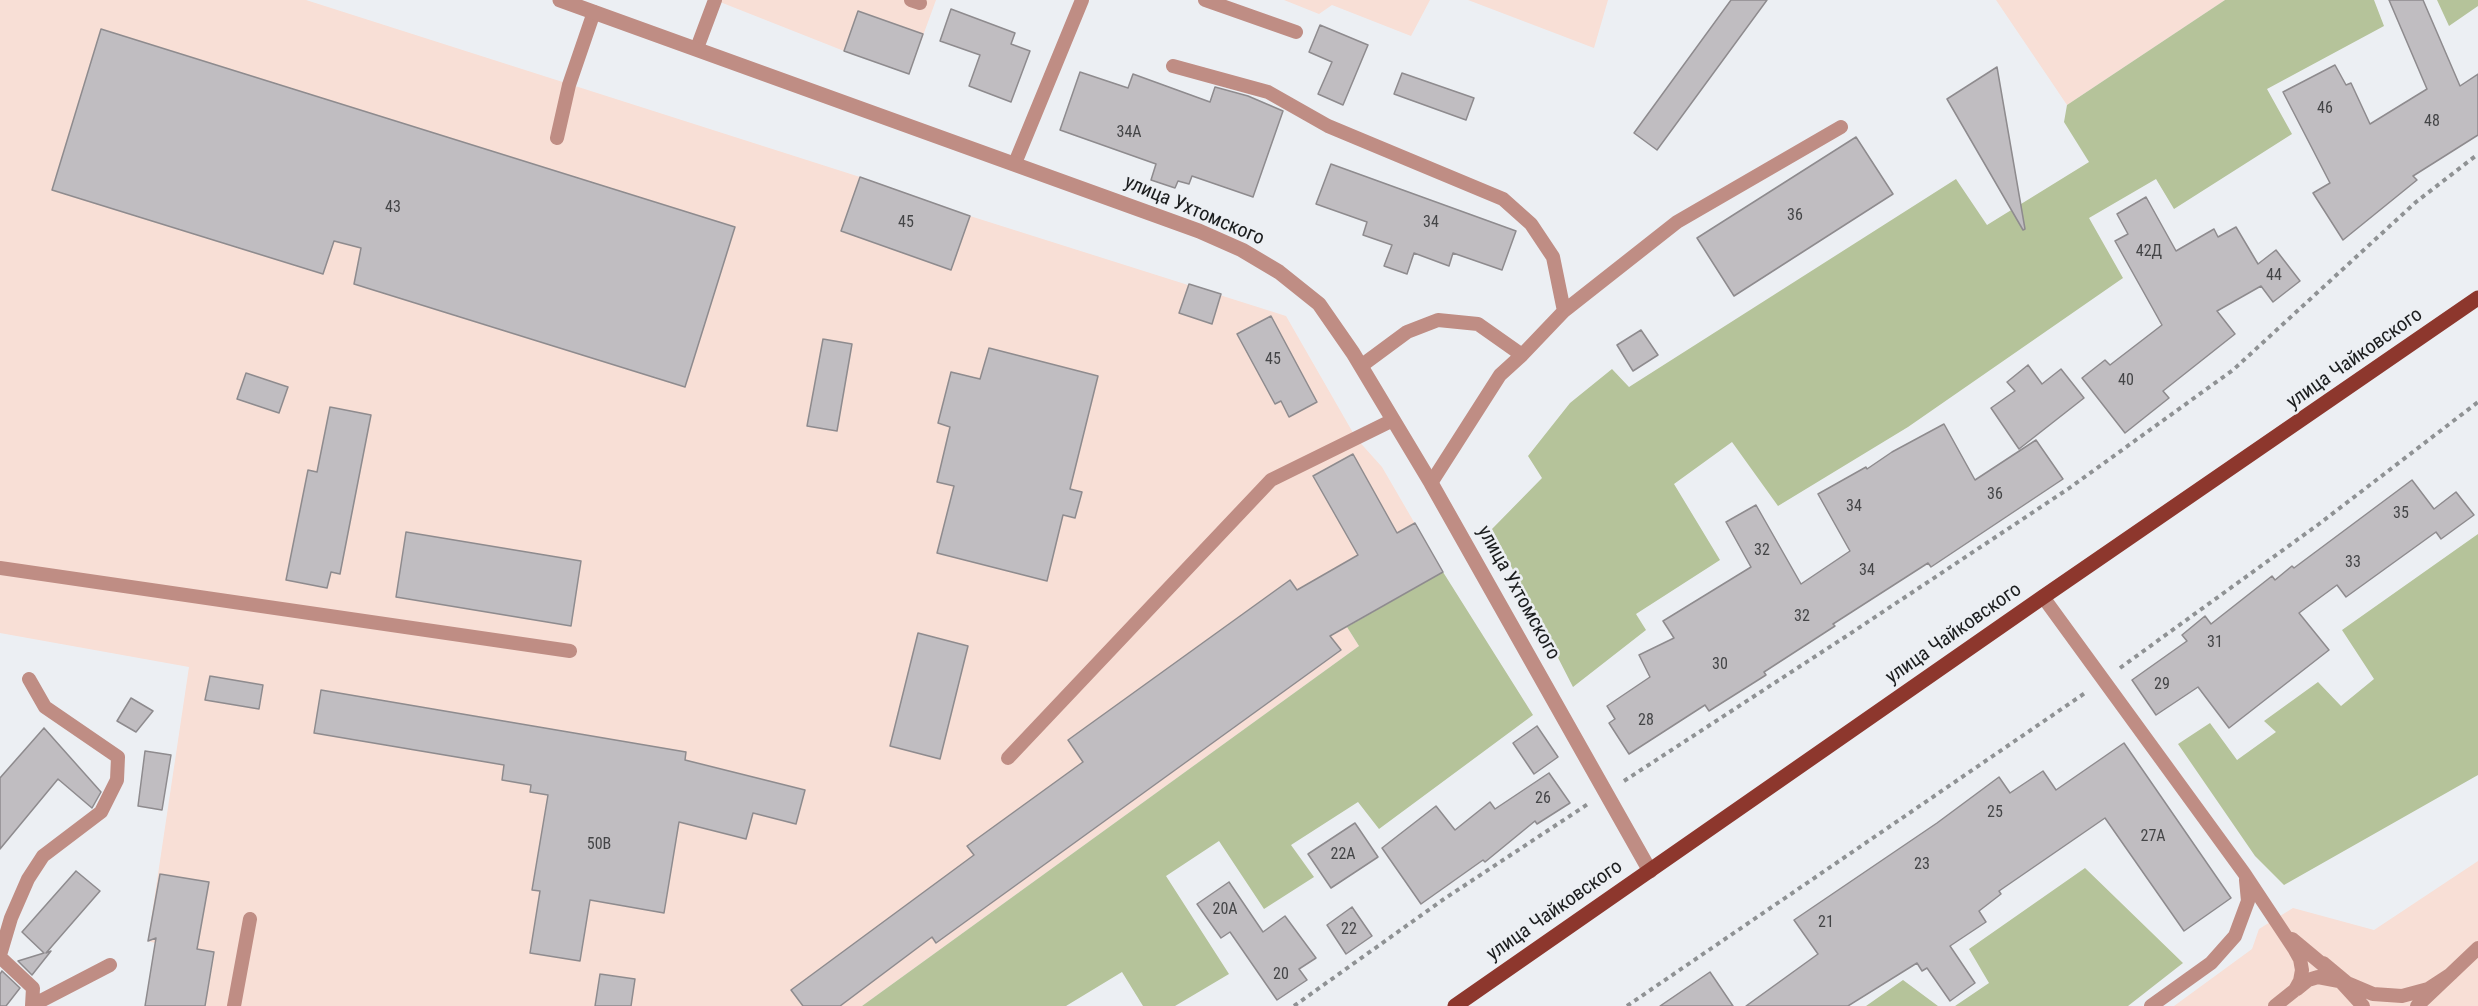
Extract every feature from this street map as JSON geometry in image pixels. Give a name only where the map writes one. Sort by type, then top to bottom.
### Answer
[{"type":"main road","name":"улица Чайковского","points":[[1455,1006],[2478,298]]},
{"type":"street","name":"улица Ухтомского","points":[[560,0],[1199,231],[1242,250],[1279,272],[1319,304],[1361,366],[1431,483],[1650,871]]},
{"type":"lane","points":[[697,48],[715,0]]},
{"type":"lane","points":[[1015,163],[1082,0]]},
{"type":"lane","points":[[1205,0],[1296,32]]},
{"type":"lane","points":[[557,138],[569,85],[594,12]]},
{"type":"lane","points":[[1173,66],[1268,92],[1328,126],[1503,199],[1532,224],[1553,257],[1564,311]]},
{"type":"lane","points":[[1431,483],[1500,375],[1564,311],[1677,222],[1841,127]]},
{"type":"lane","points":[[1361,366],[1407,332],[1438,320],[1478,324],[1522,355]]},
{"type":"lane","points":[[1008,758],[1270,480],[1393,420]]},
{"type":"lane","points":[[0,568],[570,651]]},
{"type":"lane","points":[[2043,597],[2105,679],[2244,873],[2300,959],[2302,970],[2300,981],[2288,997]]},
{"type":"lane","points":[[29,679],[45,707],[118,758],[117,780],[101,812],[44,856],[28,879],[11,918],[0,956],[33,988],[32,1006]]},
{"type":"lane","points":[[2151,1006],[2211,963],[2235,936],[2248,901],[2244,873]]},
{"type":"lane","points":[[234,1006],[250,919]]},
{"type":"lane","points":[[2282,930],[2348,983],[2373,994],[2402,996],[2428,989],[2451,974]]},
{"type":"lane","points":[[2417,1006],[2478,948]]},
{"type":"lane","points":[[2322,963],[2363,1006]]},
{"type":"lane","points":[[32,1006],[110,965]]},
{"type":"lane","points":[[2275,1006],[2308,980],[2318,977],[2329,977],[2339,981],[2348,989]]},
{"type":"path","points":[[1294,1006],[1444,899],[1845,638],[2068,489],[2233,370],[2416,202],[2478,154]]},
{"type":"path","points":[[1627,1006],[2105,679],[2319,524],[2478,402]]},
{"type":"shaded area","points":[[0,0],[306,0],[860,177],[970,216],[1286,316],[1356,438],[1382,467],[1443,572],[1347,627],[1359,646],[862,1006],[145,1006],[155,943],[148,941],[189,667],[0,633]]},
{"type":"shaded area","points":[[715,0],[936,0],[909,74]]},
{"type":"shaded area","points":[[1284,0],[1430,0],[1411,36],[1332,5],[1319,14]]},
{"type":"shaded area","points":[[1468,0],[1608,0],[1594,48]]},
{"type":"shaded area","points":[[1996,0],[2225,0],[2067,105]]},
{"type":"shaded area","points":[[2478,861],[2478,1006],[2174,1006],[2252,949],[2259,929],[2293,908],[2374,930]]},
{"type":"green space","points":[[2225,0],[2374,0],[2384,26],[2267,89],[2292,134],[2174,209],[2156,179],[2089,218],[2123,278],[1908,427],[1778,506],[1732,442],[1674,484],[1720,560],[1636,614],[1646,630],[1573,687],[1492,529],[1542,478],[1528,456],[1570,403],[1612,369],[1629,387],[1956,179],[1987,225],[2089,162],[2064,122],[2067,105]]},
{"type":"green space","points":[[2437,0],[2478,0],[2478,6],[2449,26]]},
{"type":"green space","points":[[2478,534],[2478,775],[2284,885],[2255,856],[2178,744],[2210,723],[2237,760],[2276,732],[2264,721],[2318,682],[2341,706],[2374,679],[2342,630]]},
{"type":"green space","points":[[1443,572],[1533,715],[1379,829],[1358,802],[1291,845],[1314,877],[1264,909],[1219,841],[1166,876],[1229,974],[1175,1006],[1143,1006],[1122,972],[1066,1006],[862,1006],[1359,646],[1347,627]]},
{"type":"green space","points":[[2085,868],[2183,963],[2128,1006],[1955,1006],[1989,983],[1969,949]]},
{"type":"green space","points":[[1903,980],[1938,1006],[1866,1006]]},
{"type":"building","points":[[1731,0],[1767,0],[1657,150],[1634,133]]},
{"type":"building","points":[[2389,0],[2423,0],[2460,86],[2478,74],[2478,135],[2413,176],[2417,180],[2343,240],[2313,193],[2330,183],[2283,92],[2335,65],[2346,85],[2351,83],[2370,124],[2427,89]]},
{"type":"building","points":[[951,9],[1015,33],[1011,44],[1030,51],[1011,102],[969,86],[980,55],[940,41]]},
{"type":"building","points":[[858,11],[923,34],[909,74],[844,51]]},
{"type":"building","points":[[1320,25],[1368,45],[1343,105],[1318,94],[1332,62],[1309,52]]},
{"type":"building","points":[[101,29],[735,227],[685,387],[354,284],[361,248],[334,241],[323,274],[52,190]]},
{"type":"building","points":[[1997,67],[2025,229],[2023,230],[1947,99]]},
{"type":"building","points":[[1080,72],[1128,88],[1133,74],[1210,102],[1215,87],[1248,96],[1283,111],[1253,197],[1192,176],[1189,184],[1178,181],[1175,188],[1151,180],[1156,164],[1060,130]]},
{"type":"building","points":[[1402,73],[1474,98],[1466,120],[1394,94]]},
{"type":"building","points":[[1856,137],[1893,194],[1734,296],[1697,238]]},
{"type":"building","points":[[1331,164],[1516,231],[1502,270],[1453,253],[1449,266],[1414,253],[1407,274],[1384,266],[1392,245],[1363,235],[1367,222],[1316,204]]},
{"type":"building","points":[[860,177],[970,216],[951,270],[841,231]]},
{"type":"building","points":[[2146,197],[2176,251],[2214,229],[2218,237],[2236,227],[2258,264],[2276,250],[2300,281],[2273,302],[2261,286],[2217,311],[2235,334],[2163,391],[2169,398],[2125,433],[2082,378],[2105,360],[2110,365],[2162,325],[2115,241],[2128,234],[2117,214]]},
{"type":"building","points":[[1189,284],[1221,294],[1212,324],[1179,313]]},
{"type":"building","points":[[1271,316],[1317,402],[1289,417],[1281,401],[1275,404],[1237,334]]},
{"type":"building","points":[[1641,330],[1658,355],[1633,371],[1617,345]]},
{"type":"building","points":[[823,339],[852,344],[837,431],[807,426]]},
{"type":"building","points":[[989,348],[1098,376],[1070,489],[1082,492],[1075,518],[1063,515],[1047,581],[937,553],[954,486],[937,482],[950,427],[938,423],[951,372],[980,379]]},
{"type":"building","points":[[2028,365],[2042,384],[2061,369],[2084,398],[2019,449],[1991,408],[2015,391],[2007,382]]},
{"type":"building","points":[[246,373],[288,387],[279,413],[237,399]]},
{"type":"building","points":[[330,407],[371,415],[340,574],[331,572],[327,588],[286,580],[308,470],[317,472]]},
{"type":"building","points":[[1944,424],[1975,480],[2036,440],[2063,479],[1931,567],[1928,563],[1833,624],[1835,626],[1764,672],[1766,675],[1709,711],[1705,705],[1629,754],[1609,723],[1615,719],[1607,706],[1650,677],[1639,655],[1674,638],[1663,621],[1751,567],[1726,522],[1756,505],[1801,584],[1850,551],[1818,494],[1866,467],[1867,469],[1892,452]]},
{"type":"building","points":[[1353,454],[1397,533],[1415,523],[1443,572],[1330,636],[1341,650],[936,943],[932,937],[840,1006],[803,1006],[791,990],[974,855],[967,846],[1083,762],[1068,740],[1290,580],[1297,590],[1358,555],[1313,476]]},
{"type":"building","points":[[2412,480],[2434,509],[2456,492],[2474,515],[2441,539],[2436,532],[2346,597],[2337,585],[2299,613],[2329,650],[2229,728],[2198,687],[2156,715],[2132,680],[2187,641],[2182,635],[2205,616],[2211,624],[2272,576],[2275,580],[2292,566],[2294,568]]},
{"type":"building","points":[[406,532],[581,561],[571,626],[396,597]]},
{"type":"building","points":[[918,633],[968,646],[940,759],[890,746]]},
{"type":"building","points":[[210,676],[263,685],[259,709],[205,700]]},
{"type":"building","points":[[321,690],[686,752],[685,760],[805,790],[796,824],[753,813],[746,839],[679,822],[664,913],[590,900],[580,961],[530,953],[540,891],[532,890],[548,795],[530,792],[531,785],[502,780],[504,765],[314,733]]},
{"type":"building","points":[[131,698],[153,711],[136,732],[117,721]]},
{"type":"building","points":[[1537,726],[1558,757],[1534,774],[1513,743]]},
{"type":"building","points":[[44,728],[101,792],[92,808],[58,779],[0,849],[0,778]]},
{"type":"building","points":[[2124,743],[2231,898],[2184,931],[2105,818],[1999,891],[2001,894],[1979,911],[1986,922],[1950,946],[1975,983],[1950,1001],[1927,968],[1922,971],[1917,963],[1848,1006],[1746,1006],[1818,954],[1794,920],[1937,823],[1999,777],[2010,793],[2043,771],[2056,790]]},
{"type":"building","points":[[145,751],[171,755],[162,810],[138,806]]},
{"type":"building","points":[[1549,773],[1570,803],[1537,824],[1535,821],[1485,862],[1483,860],[1421,904],[1382,848],[1436,806],[1455,830],[1490,802],[1495,809]]},
{"type":"building","points":[[1355,823],[1378,857],[1331,888],[1308,854]]},
{"type":"building","points":[[76,871],[100,891],[46,953],[51,951],[32,975],[18,961],[44,953],[22,932]]},
{"type":"building","points":[[160,874],[209,882],[197,949],[214,952],[205,1006],[145,1006],[156,938],[148,941]]},
{"type":"building","points":[[1229,882],[1263,932],[1285,916],[1316,958],[1299,969],[1307,980],[1277,1000],[1230,932],[1221,938],[1197,904]]},
{"type":"building","points":[[1352,907],[1372,936],[1346,954],[1327,925]]},
{"type":"building","points":[[2,971],[20,988],[6,1006],[0,1006],[0,974]]},
{"type":"building","points":[[1710,972],[1733,1006],[1660,1006]]},
{"type":"building","points":[[600,974],[635,979],[631,1006],[595,1006]]}]
